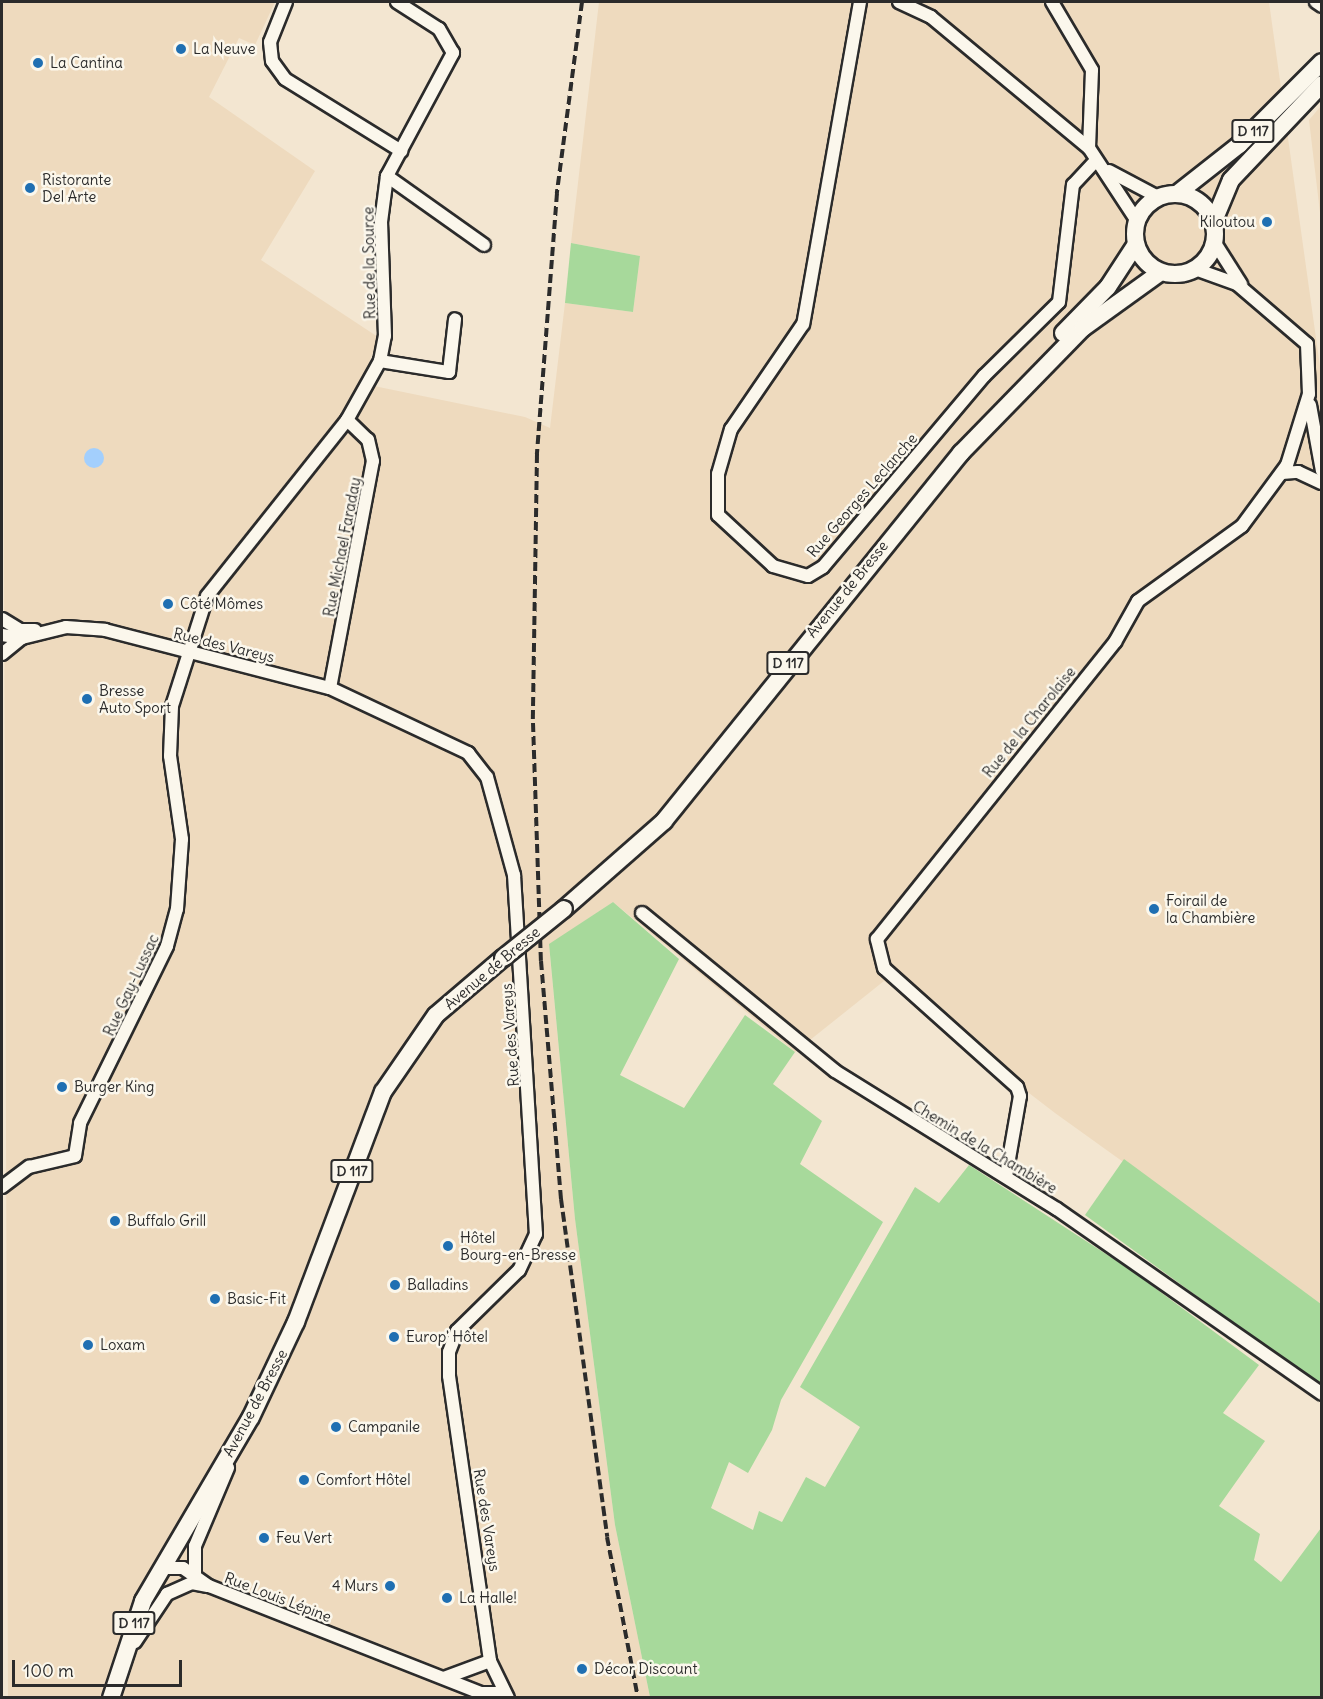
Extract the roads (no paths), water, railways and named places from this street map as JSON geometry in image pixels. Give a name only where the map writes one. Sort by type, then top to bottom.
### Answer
[{"type":"main road","name":"D 117","points":[[1178,193],[1239,145],[1322,62]]},
{"type":"main road","name":"D 117","points":[[1214,221],[1231,180],[1322,84]]},
{"type":"main road","points":[[1178,193],[1200,201],[1214,221],[1215,243],[1195,269],[1161,272],[1136,244],[1137,221],[1158,197],[1178,193]]},
{"type":"main road","name":"Avenue de Bresse","points":[[1003,408],[1060,335],[1108,287],[1136,244]]},
{"type":"main road","name":"Avenue de Bresse","points":[[111,1698],[136,1618],[161,1568],[251,1417],[296,1322],[383,1092],[436,1015],[564,909],[664,821],[908,513],[1003,408],[1083,328],[1161,272]]},
{"type":"street","points":[[286,2],[270,42],[272,62],[285,79],[401,151]]},
{"type":"street","name":"Rue de la Source","points":[[189,651],[214,584],[348,420],[380,361],[385,336],[381,222],[387,176],[453,53],[439,29],[397,2]]},
{"type":"street","name":"Rue Georges Leclanche","points":[[860,2],[803,324],[731,429],[718,474],[718,515],[773,566],[808,576],[823,567],[984,376],[1059,302],[1073,185],[1095,161]]},
{"type":"street","points":[[899,2],[931,17],[1089,148],[1095,161],[1137,221]]},
{"type":"street","points":[[1052,2],[1092,70],[1089,148]]},
{"type":"street","points":[[1316,2],[1322,6]]},
{"type":"street","points":[[1095,161],[1136,189],[1158,197]]},
{"type":"street","points":[[387,176],[484,245]]},
{"type":"street","points":[[1215,243],[1252,295]]},
{"type":"street","points":[[1195,269],[1252,295]]},
{"type":"street","name":"Rue de la Charolaise","points":[[1006,1176],[1020,1096],[1017,1087],[884,968],[877,939],[1115,642],[1138,601],[1226,541],[1282,473],[1309,394],[1307,344],[1252,295]]},
{"type":"street","points":[[380,361],[449,372],[455,319]]},
{"type":"street","points":[[1309,394],[1322,471]]},
{"type":"street","name":"Rue Michael Faraday","points":[[330,688],[373,461],[368,440],[348,420]]},
{"type":"street","points":[[1282,473],[1298,472],[1322,483]]},
{"type":"street","name":"Rue des Vareys","points":[[4,626],[42,630],[83,627],[189,651],[330,688],[468,753],[487,777],[513,865],[536,1234],[519,1270],[458,1331],[449,1352],[490,1662],[505,1695]]},
{"type":"street","name":"Rue des Vareys","points":[[4,626],[22,638]]},
{"type":"street","name":"Rue des Vareys","points":[[2,654],[22,638],[42,630]]},
{"type":"street","name":"Rue Gay-Lussac","points":[[2,1175],[15,1174],[75,1156],[80,1123],[174,925],[182,812],[169,731],[189,651]]},
{"type":"street","name":"Chemin de la Chambière","points":[[642,913],[835,1071],[1006,1176],[1222,1320],[1322,1394]]},
{"type":"street","name":"Rue Gay-Lussac","points":[[2,1187],[15,1174]]},
{"type":"street","points":[[161,1568],[175,1566],[195,1574],[195,1546],[251,1417]]},
{"type":"street","name":"Rue Louis Lépine","points":[[195,1574],[209,1586],[480,1693],[505,1695]]},
{"type":"street","points":[[116,1681],[167,1594],[192,1583],[209,1586]]},
{"type":"street","points":[[444,1677],[490,1662]]},
{"type":"water","points":[[94,448],[101,451],[104,458],[101,465],[94,468],[87,465],[84,458],[87,451]]},
{"type":"railway","points":[[582,2],[557,193],[537,454],[533,723],[541,961],[561,1199],[607,1537],[638,1698]]},
{"type":"place","name":"La Neuve","points":[[181,49]]},
{"type":"place","name":"La Cantina","points":[[38,63]]},
{"type":"place","name":"Ristorante Del Arte","points":[[30,188]]},
{"type":"place","name":"Kiloutou","points":[[1267,222]]},
{"type":"place","name":"Côté Mômes","points":[[168,604]]},
{"type":"place","name":"Bresse Auto Sport","points":[[87,699]]},
{"type":"place","name":"Foirail de la Chambière","points":[[1154,909]]},
{"type":"place","name":"Burger King","points":[[62,1087]]},
{"type":"place","name":"Buffalo Grill","points":[[115,1221]]},
{"type":"place","name":"Hôtel Bourg-en-Bresse","points":[[448,1246]]},
{"type":"place","name":"Balladins","points":[[395,1285]]},
{"type":"place","name":"Basic-Fit","points":[[215,1299]]},
{"type":"place","name":"Europ' Hôtel","points":[[394,1337]]},
{"type":"place","name":"Loxam","points":[[88,1345]]},
{"type":"place","name":"Campanile","points":[[336,1427]]},
{"type":"place","name":"Comfort Hôtel","points":[[304,1480]]},
{"type":"place","name":"Feu Vert","points":[[264,1538]]},
{"type":"place","name":"4 Murs","points":[[390,1586]]},
{"type":"place","name":"La Halle!","points":[[447,1598]]},
{"type":"place","name":"Décor Discount","points":[[582,1669]]}]
